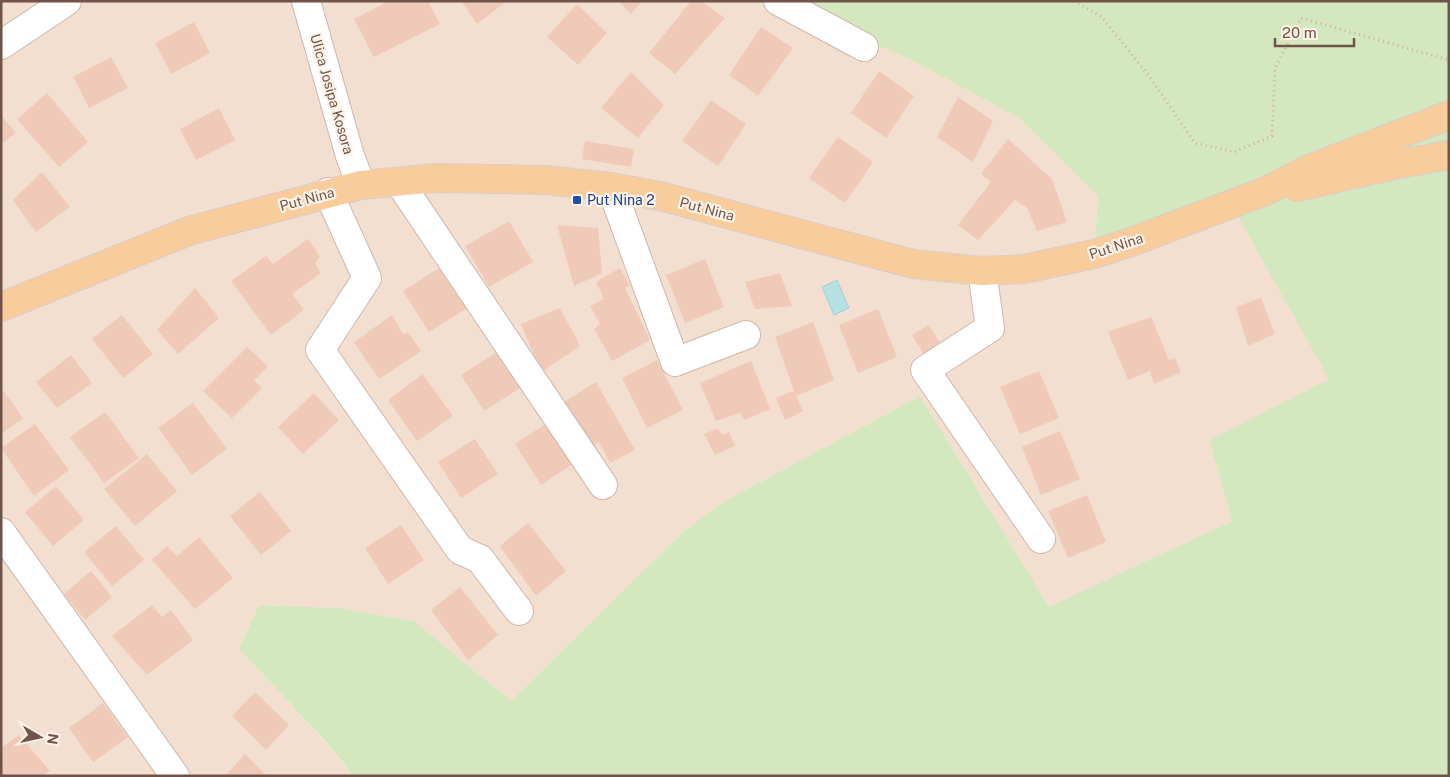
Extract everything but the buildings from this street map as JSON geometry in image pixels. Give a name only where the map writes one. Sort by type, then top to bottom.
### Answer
[{"type":"main road","name":"Put Nina","points":[[1,307],[189,231],[328,192],[361,185],[437,178],[545,180],[611,187],[660,196],[913,264],[982,271],[1024,269],[1094,254],[1266,191],[1309,169],[1449,114]]},
{"type":"main road","name":"Put Nina","points":[[1266,191],[1312,185],[1398,164],[1449,155]]},
{"type":"street","points":[[1,46],[67,1]]},
{"type":"street","name":"Ulica Josipa Kosora","points":[[306,1],[350,156],[361,185]]},
{"type":"street","points":[[778,1],[864,47]]},
{"type":"street","points":[[399,182],[603,485]]},
{"type":"street","points":[[611,187],[675,362],[746,335]]},
{"type":"street","points":[[328,192],[368,278],[320,350],[460,550],[480,559],[519,611]]},
{"type":"street","points":[[982,271],[990,328],[925,370],[1041,539]]},
{"type":"street","points":[[1,532],[175,776]]},
{"type":"path","points":[[1074,1],[1102,17],[1149,76],[1195,143],[1234,152],[1272,136],[1275,68],[1301,18],[1449,60]]},
{"type":"shaded area","points":[[1,1],[777,1],[909,59],[1019,118],[1098,196],[1094,253],[1231,204],[1330,379],[1209,440],[1232,521],[1049,608],[920,396],[721,503],[684,531],[511,701],[414,621],[338,608],[259,605],[239,649],[335,753],[352,776],[1,776]]},
{"type":"green space","points":[[777,1],[1449,1],[1449,776],[352,776],[335,752],[239,649],[259,605],[338,608],[414,621],[511,701],[684,531],[721,503],[920,396],[1049,607],[1232,521],[1209,440],[1329,379],[1231,204],[1094,254],[1098,196],[1019,118],[909,59]]},
{"type":"water","points":[[837,280],[849,308],[834,315],[822,287]]},
{"type":"place","name":"Put Nina 2","points":[[577,200]]}]
